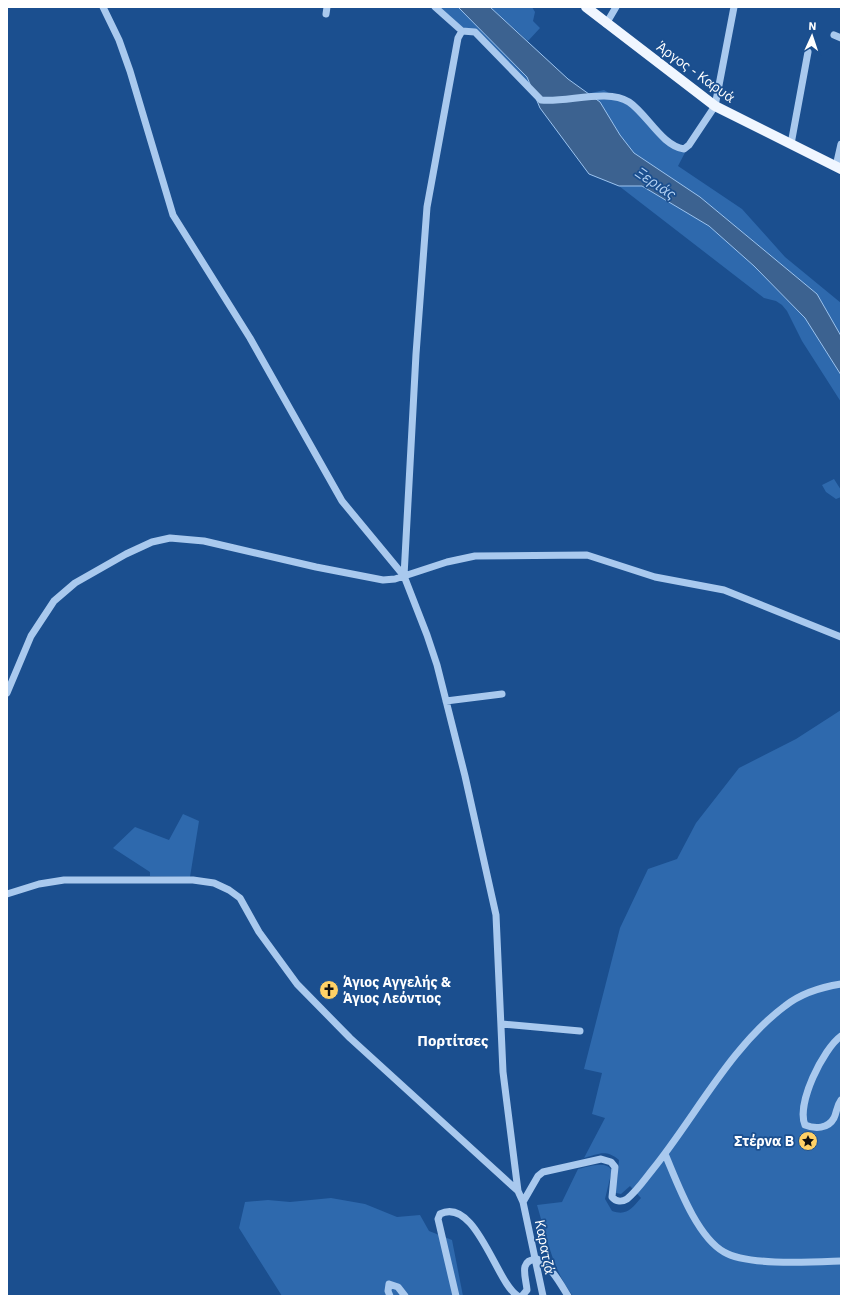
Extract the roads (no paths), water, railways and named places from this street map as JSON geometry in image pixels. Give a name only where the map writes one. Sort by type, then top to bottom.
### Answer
[{"type":"main road","name":"Άργος - Καρυά","points":[[586,7],[606,24],[715,106],[838,168]]},
{"type":"street","points":[[103,7],[119,40],[130,71],[173,215],[250,338],[342,501],[404,576],[427,635],[465,776],[496,915],[503,1072],[518,1191]]},
{"type":"street","points":[[435,7],[462,31],[475,32],[541,100],[552,101],[602,96],[628,102],[671,144],[678,148],[684,149],[689,145],[715,106],[734,7]]},
{"type":"street","points":[[606,24],[616,7]]},
{"type":"street","points":[[404,576],[416,354],[427,207],[458,38],[462,31]]},
{"type":"street","points":[[791,144],[808,52]]},
{"type":"street","points":[[838,168],[841,144]]},
{"type":"street","points":[[7,693],[31,636],[54,601],[75,583],[126,554],[158,541],[176,538],[204,541],[375,579],[391,580],[447,562],[475,556],[587,555],[655,577],[724,590],[841,637]]},
{"type":"street","points":[[446,701],[502,694]]},
{"type":"street","points":[[7,894],[39,884],[64,880],[193,880],[214,883],[229,890],[240,898],[278,960],[311,998],[350,1038],[518,1191]]},
{"type":"street","points":[[523,1202],[538,1176],[543,1172],[601,1158],[614,1164],[616,1171],[612,1197],[623,1202],[631,1196],[664,1154],[737,1054],[765,1022],[786,1005],[804,995],[830,986],[841,984]]},
{"type":"street","points":[[502,1024],[580,1031]]},
{"type":"street","points":[[841,1036],[836,1039],[824,1057],[803,1102],[802,1118],[805,1125],[813,1128],[824,1127],[837,1119],[836,1108],[841,1100]]},
{"type":"street","points":[[664,1154],[690,1211],[710,1240],[723,1252],[740,1258],[793,1263],[841,1261]]},
{"type":"street","name":"Καρατζά","points":[[518,1191],[523,1202],[543,1296]]},
{"type":"street","points":[[456,1296],[438,1219],[440,1214],[445,1212],[454,1213],[463,1218],[480,1234],[509,1287],[518,1296]]},
{"type":"street","points":[[522,1296],[527,1290],[524,1267],[525,1263],[534,1259],[545,1264],[557,1278],[568,1296]]},
{"type":"street","points":[[390,1296],[388,1291],[389,1284],[398,1287],[405,1296]]},
{"type":"water","name":"Ξεριάς","points":[[458,7],[490,7],[568,79],[600,102],[620,135],[634,153],[700,197],[817,294],[841,336],[841,375],[805,318],[754,266],[709,226],[642,186],[619,186],[589,174],[540,108],[527,77]]},
{"type":"place","name":"Άγιος Αγγελής & Άγιος Λεόντιος","points":[[329,990]]},
{"type":"place","name":"Στέρνα Β","points":[[808,1141]]},
{"type":"district","name":"Πορτίτσες","points":[[453,1040]]}]
